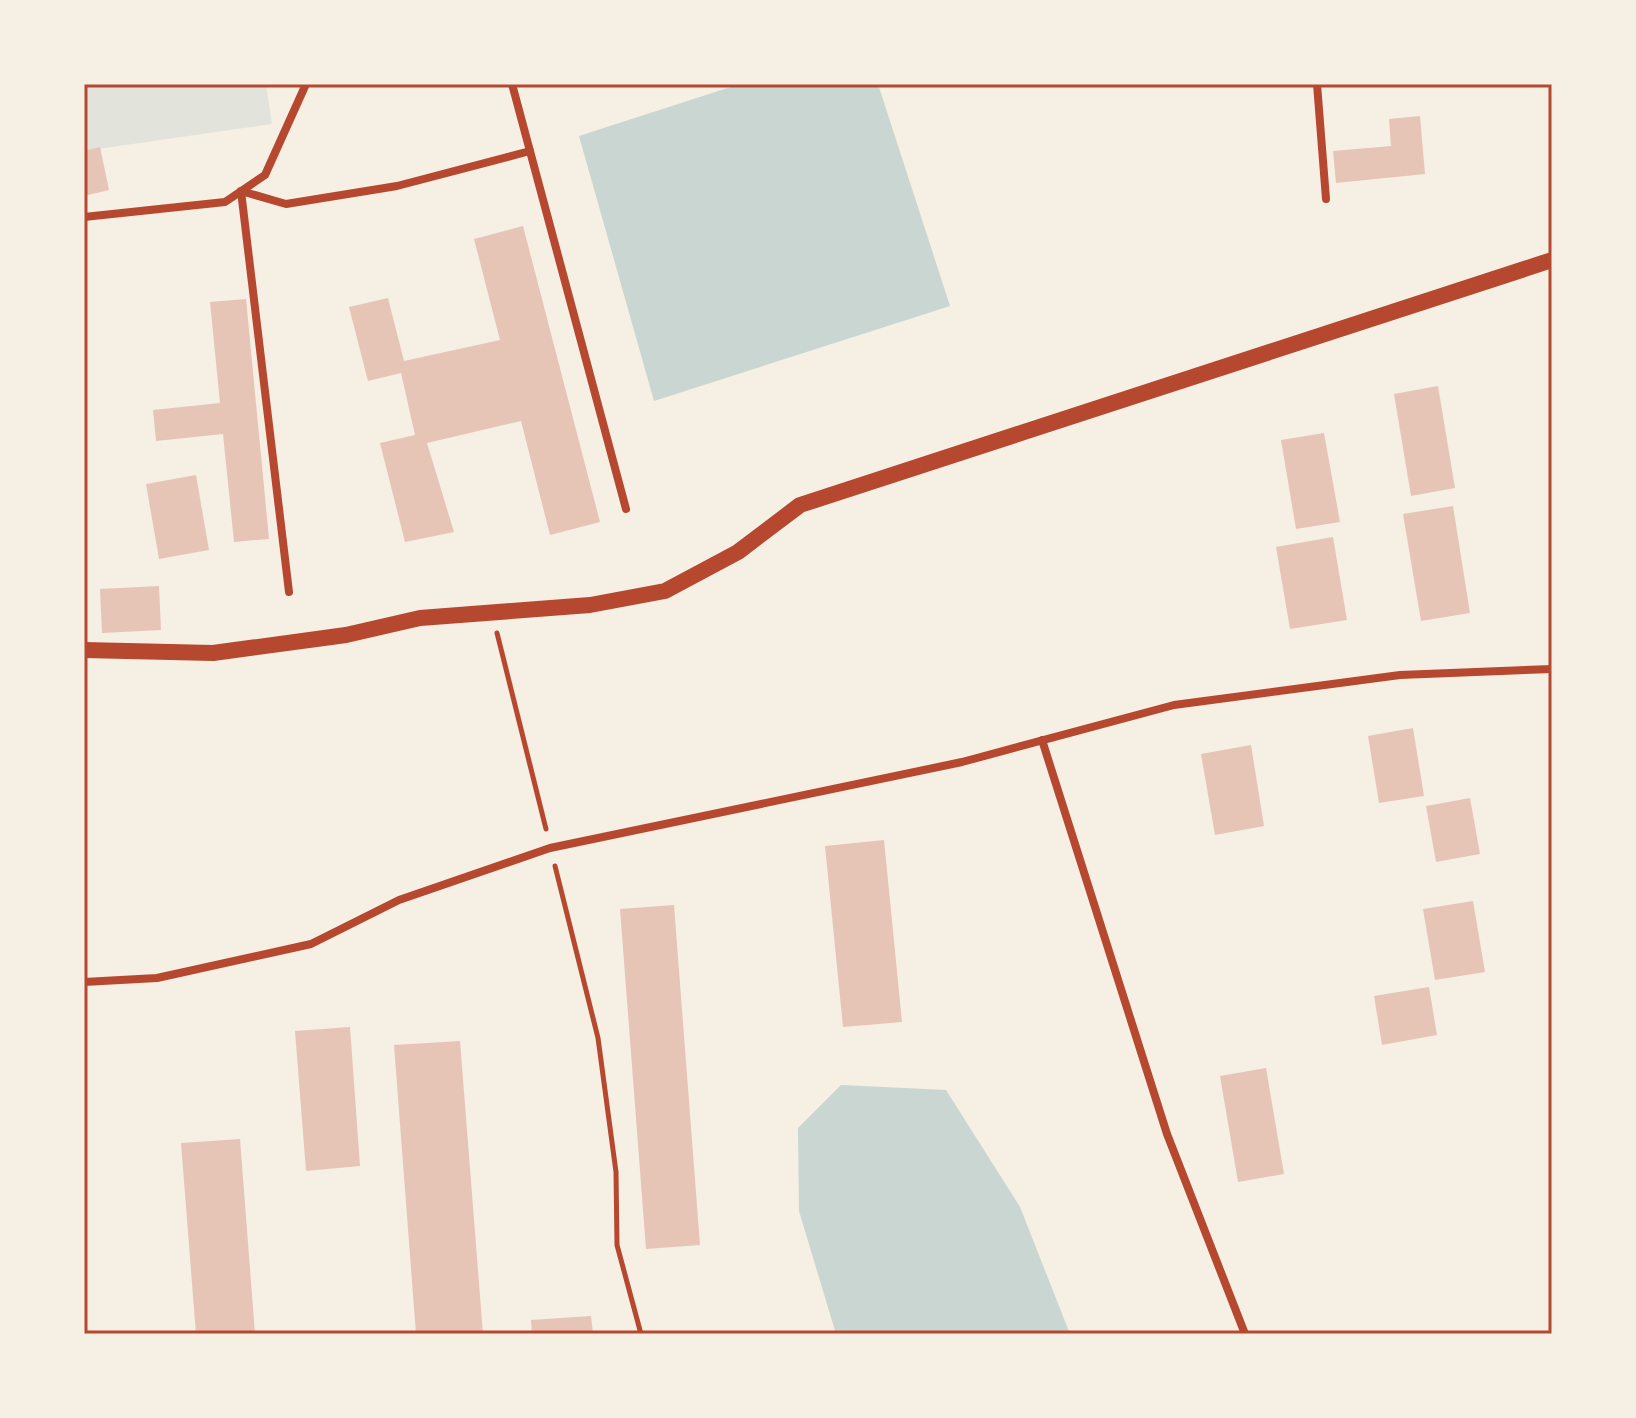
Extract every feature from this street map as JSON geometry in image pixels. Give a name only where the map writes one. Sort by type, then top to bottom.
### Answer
[{"type":"main road","points":[[84,650],[213,653],[346,635],[420,618],[590,605],[665,591],[738,552],[800,505],[1552,260]]},
{"type":"street","points":[[84,217],[225,202],[265,175],[306,84]]},
{"type":"street","points":[[512,84],[626,509]]},
{"type":"street","points":[[1317,84],[1326,199]]},
{"type":"street","points":[[241,191],[286,204],[397,186],[530,151]]},
{"type":"street","points":[[241,191],[289,592]]},
{"type":"street","points":[[84,982],[157,978],[311,944],[399,900],[550,848],[962,762],[1174,705],[1400,675],[1552,669]]},
{"type":"street","points":[[1042,740],[1167,1134],[1245,1334]]},
{"type":"path","points":[[492,613],[598,1038],[616,1172],[617,1245],[641,1334]]},
{"type":"shaded area","points":[[84,84],[266,84],[272,124],[84,151]]},
{"type":"shaded area","points":[[740,84],[878,84],[950,306],[654,401],[579,136]]},
{"type":"shaded area","points":[[841,1085],[946,1090],[1020,1207],[1070,1334],[836,1334],[799,1211],[798,1128]]},
{"type":"building","points":[[1420,116],[1425,174],[1336,183],[1333,151],[1391,146],[1389,119]]},
{"type":"building","points":[[100,147],[109,190],[84,196],[84,151]]},
{"type":"building","points":[[523,226],[600,522],[550,535],[521,421],[427,443],[454,532],[405,542],[380,443],[415,435],[401,373],[368,381],[349,307],[388,298],[404,361],[500,340],[474,239]]},
{"type":"building","points":[[246,299],[269,539],[234,542],[223,434],[156,441],[153,410],[220,403],[210,302]]},
{"type":"building","points":[[1438,386],[1455,488],[1411,496],[1394,394]]},
{"type":"building","points":[[1324,433],[1340,522],[1296,529],[1281,440]]},
{"type":"building","points":[[196,475],[209,550],[159,559],[146,484]]},
{"type":"building","points":[[1453,506],[1470,613],[1421,621],[1403,514]]},
{"type":"building","points":[[1333,537],[1347,620],[1290,629],[1276,547]]},
{"type":"building","points":[[159,586],[161,630],[102,633],[100,589]]},
{"type":"building","points":[[1413,728],[1424,796],[1379,803],[1368,736]]},
{"type":"building","points":[[1251,745],[1264,826],[1215,835],[1201,754]]},
{"type":"building","points":[[1470,798],[1480,854],[1436,862],[1426,806]]},
{"type":"building","points":[[884,840],[902,1022],[843,1027],[825,846]]},
{"type":"building","points":[[1473,901],[1485,972],[1435,980],[1423,909]]},
{"type":"building","points":[[674,905],[700,1245],[646,1249],[620,909]]},
{"type":"building","points":[[1429,987],[1437,1035],[1382,1045],[1374,996]]},
{"type":"building","points":[[350,1027],[360,1166],[306,1171],[295,1031]]},
{"type":"building","points":[[460,1041],[483,1334],[416,1334],[394,1045]]},
{"type":"building","points":[[1266,1068],[1284,1174],[1238,1182],[1220,1076]]},
{"type":"building","points":[[240,1139],[255,1334],[196,1334],[181,1143]]},
{"type":"building","points":[[591,1316],[593,1334],[532,1334],[531,1320]]}]
